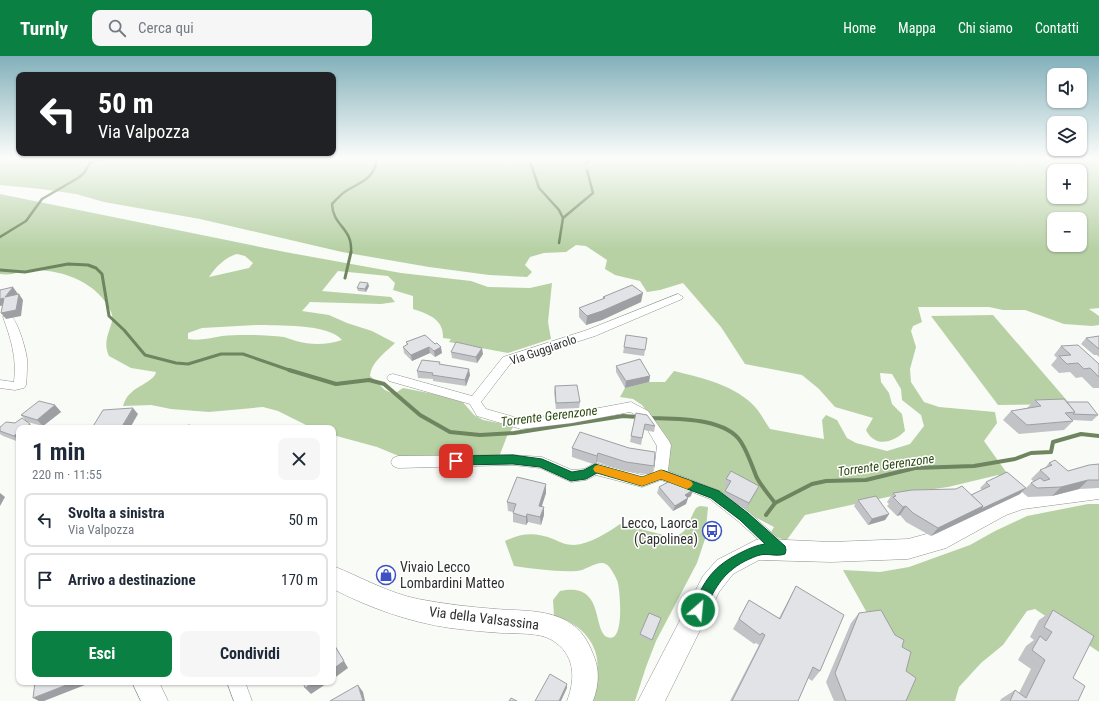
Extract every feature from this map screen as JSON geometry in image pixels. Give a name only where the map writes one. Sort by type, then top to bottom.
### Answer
[{"type":"main road","points":[[652,701],[711,584],[717,575],[730,563],[747,554],[765,549],[831,552],[908,549],[938,541],[999,509],[1022,500],[1099,490]]},
{"type":"main road","name":"Via della Valsassina","points":[[336,578],[382,599],[413,609],[464,617],[539,625],[559,630],[574,644],[584,661],[586,672],[585,688],[580,701]]},
{"type":"main road","points":[[147,685],[155,701]]},
{"type":"street","name":"Via Guggiarolo","points":[[475,401],[507,360],[591,333],[678,297]]},
{"type":"street","points":[[0,384],[15,386],[20,385],[22,370],[21,351],[8,317]]},
{"type":"street","points":[[393,378],[475,401],[481,414],[521,424],[572,418],[631,407],[644,414],[664,445],[661,474]]},
{"type":"street","points":[[398,462],[513,460],[542,463],[571,476],[586,474],[595,469],[642,481],[661,474],[715,495],[744,517],[781,550]]},
{"type":"street","points":[[237,685],[243,701]]},
{"type":"green space","points":[[42,189],[1047,189],[1047,204],[1087,204],[1087,189],[1099,189],[1099,308],[1089,309],[1099,316],[1099,325],[1064,324],[1025,310],[1003,310],[989,307],[918,307],[922,322],[913,326],[911,331],[916,347],[910,369],[911,382],[924,402],[939,407],[995,412],[997,423],[984,441],[1009,476],[1002,478],[998,475],[948,487],[906,493],[805,515],[786,541],[770,534],[774,527],[671,474],[666,467],[670,443],[642,405],[633,399],[620,397],[625,388],[649,382],[665,382],[674,371],[696,376],[729,388],[748,400],[760,413],[770,429],[824,439],[822,420],[826,415],[837,420],[847,438],[856,443],[887,451],[910,444],[924,426],[921,415],[902,400],[901,389],[892,374],[880,373],[881,382],[889,393],[892,404],[902,414],[905,431],[890,441],[884,442],[874,439],[866,430],[873,418],[835,407],[819,389],[802,375],[745,364],[721,327],[683,283],[660,290],[647,292],[640,281],[615,275],[605,269],[607,260],[586,246],[576,245],[566,252],[544,253],[530,257],[525,265],[532,272],[527,277],[489,275],[429,267],[342,252],[200,219],[104,202],[76,194]]},
{"type":"green space","points":[[0,194],[285,252],[401,273],[471,281],[488,287],[530,288],[552,283],[548,322],[551,339],[508,353],[449,342],[451,339],[443,338],[441,326],[434,318],[413,309],[413,296],[393,290],[395,283],[388,276],[338,271],[322,291],[391,297],[395,302],[381,304],[310,302],[302,311],[329,315],[347,323],[372,331],[395,343],[376,362],[371,371],[370,376],[385,390],[394,394],[403,388],[460,399],[474,415],[483,420],[514,426],[507,436],[499,457],[406,459],[377,447],[336,436],[336,425],[306,425],[278,411],[263,407],[209,412],[171,409],[151,405],[123,406],[129,395],[153,378],[156,372],[131,368],[109,356],[106,343],[112,317],[111,312],[98,293],[78,280],[55,272],[32,270],[0,274]],"holes":[[[237,254],[245,256],[253,263],[249,268],[209,277],[221,263],[229,257]],[[256,325],[302,326],[326,331],[342,340],[325,344],[313,344],[284,337],[261,335],[222,336],[192,340],[188,339],[188,333],[202,328]]]},
{"type":"green space","points":[[993,315],[1070,404],[998,405],[931,316]]},
{"type":"green space","points":[[1088,504],[1099,504],[1099,652],[1035,609],[1027,611],[1003,645],[981,663],[959,687],[955,701],[899,701],[871,620],[843,570],[880,572],[909,567],[970,545],[1027,516]]},
{"type":"green space","points":[[700,506],[708,507],[705,539],[697,563],[656,641],[635,701],[588,701],[595,682],[597,671],[597,661],[592,643],[580,629],[572,623],[554,616],[553,600],[560,591],[574,590],[584,593],[591,599],[595,607],[603,632],[607,637],[613,637],[617,633],[620,616],[619,589],[615,576],[609,566],[603,563],[577,571],[553,571],[514,566],[505,541],[517,536],[534,534],[574,545],[586,543],[598,538],[620,524],[672,537],[682,533],[685,530],[696,508]]},
{"type":"building","points":[[360,282],[368,283],[365,289],[357,288]]},
{"type":"building","points":[[632,285],[643,293],[587,316],[579,308],[605,298],[603,297]]},
{"type":"building","points":[[13,287],[5,297],[19,294],[16,310],[1,313],[4,298],[0,299],[0,290]]},
{"type":"building","points":[[425,335],[441,347],[434,351],[429,347],[411,355],[403,347],[408,344],[406,342]]},
{"type":"building","points":[[626,335],[647,338],[645,350],[624,347]]},
{"type":"building","points":[[1099,336],[1099,349],[1086,338]]},
{"type":"building","points":[[456,342],[482,348],[476,357],[451,352]]},
{"type":"building","points":[[1078,345],[1099,364],[1099,377],[1090,368],[1084,369],[1078,363],[1067,364],[1059,356],[1071,355],[1061,346]]},
{"type":"building","points":[[640,359],[650,376],[626,381],[616,366]]},
{"type":"building","points":[[422,360],[440,362],[439,364],[469,369],[465,380],[432,375],[433,373],[417,371]]},
{"type":"building","points":[[577,385],[580,402],[556,403],[555,386]]},
{"type":"building","points":[[1064,399],[1075,412],[1065,413],[1073,421],[1027,425],[1011,411],[1041,406],[1035,400]]},
{"type":"building","points":[[39,401],[55,405],[37,420],[21,415]]},
{"type":"building","points":[[1067,402],[1088,402],[1098,415],[1073,414],[1075,412]]},
{"type":"building","points":[[133,408],[123,425],[94,425],[103,410]]},
{"type":"building","points":[[636,413],[647,415],[655,426],[645,424],[642,438],[631,436]]},
{"type":"building","points":[[22,418],[30,424],[16,425],[16,434],[14,436],[0,431],[0,427],[6,422],[15,423]]},
{"type":"building","points":[[580,432],[629,448],[655,452],[654,466],[626,462],[598,453],[597,456],[572,448]]},
{"type":"building","points":[[1055,460],[1068,471],[1089,465],[1099,464],[1099,480],[1088,480],[1061,487],[1037,488],[1031,483],[1040,478],[1044,481],[1050,479],[1040,470],[1052,465],[1049,463]]},
{"type":"building","points":[[731,471],[759,486],[749,503],[725,491],[731,481],[726,479]]},
{"type":"building","points":[[1007,472],[1026,488],[981,509],[983,506],[971,495],[990,486],[986,482]]},
{"type":"building","points":[[517,477],[546,484],[539,506],[544,507],[540,517],[527,514],[526,517],[513,513],[516,504],[507,502]]},
{"type":"building","points":[[681,478],[693,490],[685,495],[688,498],[675,506],[659,487],[672,480],[674,482]]},
{"type":"building","points":[[962,486],[983,506],[938,528],[913,513],[906,506],[903,507],[893,497],[896,496],[893,493],[912,490],[956,489]]},
{"type":"building","points":[[876,496],[889,514],[872,519],[858,500]]},
{"type":"building","points":[[796,586],[844,615],[820,671],[813,667],[798,701],[732,701],[765,635],[762,633],[760,635],[739,619],[749,600],[780,619]]},
{"type":"building","points":[[881,610],[895,635],[904,640],[902,647],[911,652],[906,671],[916,678],[906,701],[846,701],[835,673],[859,613]]},
{"type":"building","points":[[1053,610],[1094,636],[1073,678],[1085,686],[1078,701],[1010,701],[1015,690],[1026,698],[1045,660],[1032,650],[1040,636],[1046,641],[1052,632],[1044,627]]},
{"type":"building","points":[[649,613],[661,618],[652,640],[640,634]]},
{"type":"building","points":[[336,648],[344,661],[336,667]]},
{"type":"building","points":[[550,674],[567,684],[559,701],[535,701]]},
{"type":"building","points":[[35,685],[66,685],[33,698]]},
{"type":"building","points":[[358,685],[363,701],[330,701]]},
{"type":"building","points":[[511,698],[517,701],[509,701]]},
{"type":"waterway","points":[[0,237],[26,221],[42,199],[59,189]]},
{"type":"waterway","points":[[349,189],[344,192],[332,204],[333,212],[336,218],[349,238],[351,252]]},
{"type":"waterway","points":[[540,189],[559,210],[563,218]]},
{"type":"waterway","points":[[563,218],[593,193],[592,189]]},
{"type":"waterway","points":[[559,243],[563,218]]},
{"type":"waterway","points":[[345,278],[351,252]]},
{"type":"waterway","name":"Torrente Gerenzone","points":[[0,270],[25,272],[68,264],[88,265],[96,268],[102,274],[109,316],[124,330],[145,355],[176,363],[188,364],[221,354],[243,354],[290,370]]},
{"type":"waterway","name":"Torrente Gerenzone","points":[[290,370],[336,384],[369,380],[384,384],[420,415],[450,432],[480,435],[514,433],[623,416],[638,417]]},
{"type":"waterway","name":"Torrente Gerenzone","points":[[649,418],[699,421],[724,428],[734,434],[741,442],[748,455],[757,478],[775,503]]},
{"type":"waterway","name":"Torrente Gerenzone","points":[[775,503],[812,484],[826,481],[866,480],[915,468],[974,466],[1015,459],[1031,453],[1051,452],[1053,442],[1081,434],[1099,436]]},
{"type":"waterway","points":[[766,515],[775,503]]},
{"type":"slow traffic","points":[[598,469],[642,481],[661,474],[687,484]]},
{"type":"place","name":"Lecco, Laorca (Capolinea)","points":[[712,531]]},
{"type":"place","name":"Vivaio Lecco Lombardini Matteo","points":[[386,575]]},
{"type":"route","points":[[456,461],[513,460],[542,463],[571,476],[586,474],[595,469],[642,481],[661,474],[715,495],[744,517],[781,550],[756,550],[730,563],[717,575],[698,610]]}]
